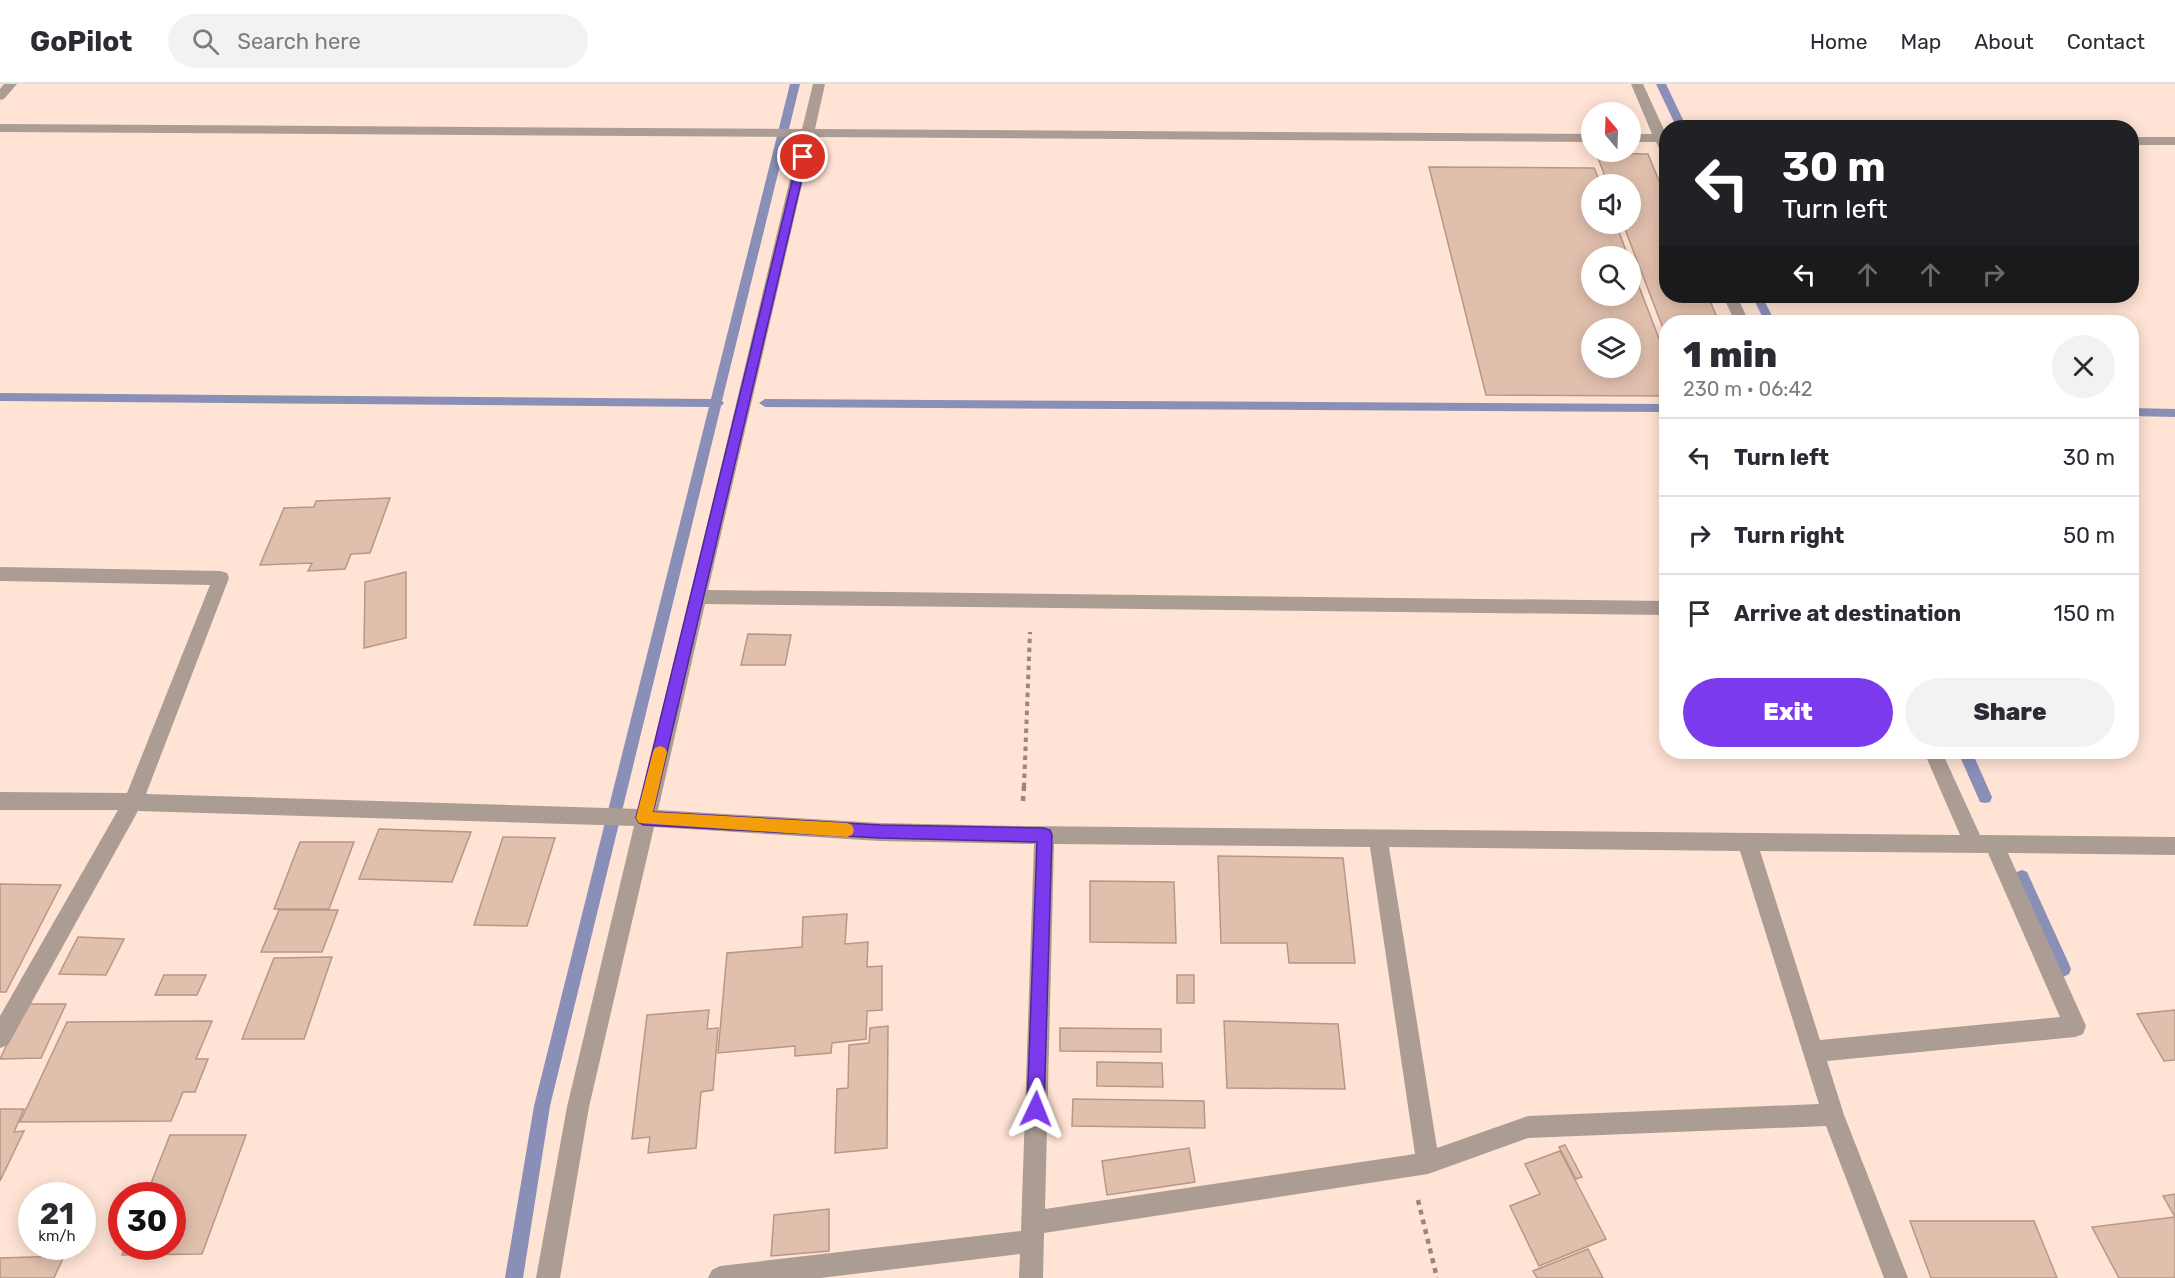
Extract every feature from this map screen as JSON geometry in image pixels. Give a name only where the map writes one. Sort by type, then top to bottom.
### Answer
[{"type":"street","points":[[0,96],[11,84]]},
{"type":"street","points":[[548,1278],[578,1107],[636,818],[697,597],[801,133],[819,84]]},
{"type":"street","points":[[1637,84],[1659,128]]},
{"type":"street","points":[[0,128],[1581,138]]},
{"type":"street","points":[[1641,138],[1659,138]]},
{"type":"street","points":[[2139,141],[2175,141]]},
{"type":"street","points":[[0,574],[221,578],[133,802],[0,1037]]},
{"type":"street","points":[[697,597],[1659,608]]},
{"type":"street","points":[[1813,1052],[2075,1026],[1984,844],[1937,759]]},
{"type":"street","points":[[0,801],[133,802],[583,816],[880,832],[1022,835],[2175,846]]},
{"type":"street","points":[[1031,1278],[1044,835]]},
{"type":"street","points":[[1378,838],[1419,1164]]},
{"type":"street","points":[[1747,842],[1833,1115],[1896,1278]]},
{"type":"street","points":[[720,1278],[1032,1232],[1419,1164],[1528,1127],[1833,1115]]},
{"type":"path","points":[[1022,835],[1031,601]]},
{"type":"path","points":[[1419,1164],[1437,1278]]},
{"type":"building","points":[[1641,154],[1648,154],[1659,181],[1659,303],[1711,303],[1716,315],[1659,315],[1659,318],[1641,271],[1641,246],[1631,246],[1627,234],[1641,234],[1641,174],[1604,174],[1599,162],[1641,162]]},
{"type":"building","points":[[1429,167],[1594,168],[1597,174],[1581,174],[1581,234],[1620,234],[1624,246],[1581,246],[1581,306],[1641,306],[1641,292],[1659,339],[1659,396],[1486,395]]},
{"type":"building","points":[[390,498],[370,553],[351,554],[345,569],[308,571],[312,563],[260,565],[284,508],[314,507],[316,501]]},
{"type":"building","points":[[406,572],[406,638],[364,648],[365,582]]},
{"type":"building","points":[[748,634],[791,635],[785,665],[741,665]]},
{"type":"building","points":[[379,829],[471,832],[452,882],[359,879]]},
{"type":"building","points":[[503,837],[555,838],[527,926],[474,925]]},
{"type":"building","points":[[300,842],[354,842],[329,909],[274,909]]},
{"type":"building","points":[[1218,856],[1343,858],[1355,963],[1289,963],[1287,943],[1221,943]]},
{"type":"building","points":[[1090,881],[1174,882],[1176,943],[1090,942]]},
{"type":"building","points":[[0,884],[61,885],[6,992],[0,992]]},
{"type":"building","points":[[279,910],[338,910],[322,952],[261,952]]},
{"type":"building","points":[[847,914],[845,944],[868,942],[867,967],[882,966],[882,1010],[867,1011],[866,1039],[832,1043],[831,1053],[795,1056],[795,1046],[718,1053],[727,953],[802,947],[803,917]]},
{"type":"building","points":[[78,937],[124,939],[106,975],[59,974]]},
{"type":"building","points":[[332,957],[304,1039],[242,1039],[274,958]]},
{"type":"building","points":[[164,975],[206,975],[197,995],[155,995]]},
{"type":"building","points":[[1177,975],[1194,975],[1194,1003],[1177,1003]]},
{"type":"building","points":[[26,1004],[66,1004],[41,1058],[0,1059]]},
{"type":"building","points":[[709,1010],[707,1029],[718,1028],[713,1090],[701,1092],[696,1148],[648,1153],[650,1137],[632,1139],[647,1015]]},
{"type":"building","points":[[2175,1010],[2175,1060],[2164,1061],[2137,1014]]},
{"type":"building","points":[[212,1021],[196,1059],[208,1059],[195,1092],[183,1092],[171,1121],[20,1122],[67,1022]]},
{"type":"building","points":[[1224,1021],[1338,1024],[1345,1089],[1227,1088]]},
{"type":"building","points":[[888,1026],[887,1148],[835,1153],[837,1089],[848,1088],[849,1045],[869,1043],[870,1028]]},
{"type":"building","points":[[1060,1028],[1161,1029],[1161,1052],[1060,1051]]},
{"type":"building","points":[[1097,1062],[1162,1063],[1163,1087],[1097,1086]]},
{"type":"building","points":[[1073,1099],[1204,1101],[1205,1128],[1072,1126]]},
{"type":"building","points":[[0,1109],[24,1109],[14,1132],[24,1131],[0,1181]]},
{"type":"building","points":[[170,1135],[246,1135],[202,1254],[186,1254],[186,1182],[152,1182]]},
{"type":"building","points":[[1565,1145],[1582,1177],[1576,1179],[1559,1147]]},
{"type":"building","points":[[1189,1148],[1195,1182],[1107,1195],[1102,1161]]},
{"type":"building","points":[[1560,1151],[1606,1239],[1539,1266],[1510,1206],[1540,1194],[1525,1164]]},
{"type":"building","points":[[2175,1194],[2175,1217],[2163,1196]]},
{"type":"building","points":[[829,1209],[829,1251],[771,1256],[774,1215]]},
{"type":"building","points":[[2175,1217],[2175,1278],[2119,1278],[2092,1227]]},
{"type":"building","points":[[1910,1221],[2034,1221],[2057,1278],[1931,1278]]},
{"type":"building","points":[[1588,1249],[1603,1278],[1537,1278],[1533,1271]]},
{"type":"building","points":[[0,1258],[62,1260],[54,1278],[0,1278]]},
{"type":"waterway","points":[[716,403],[795,84]]},
{"type":"waterway","points":[[1661,84],[1678,120]]},
{"type":"waterway","points":[[1760,303],[1766,315]]},
{"type":"waterway","points":[[0,397],[716,403]]},
{"type":"waterway","points":[[514,1278],[542,1106],[716,403]]},
{"type":"waterway","points":[[765,403],[1659,408]]},
{"type":"waterway","points":[[2139,412],[2175,413]]},
{"type":"waterway","points":[[1968,759],[1985,797]]},
{"type":"waterway","points":[[2022,877],[2063,969]]},
{"type":"slow traffic","points":[[660,752],[644,818],[847,830]]},
{"type":"route","points":[[803,157],[644,818],[880,832],[1044,835],[1036,1109]]}]
